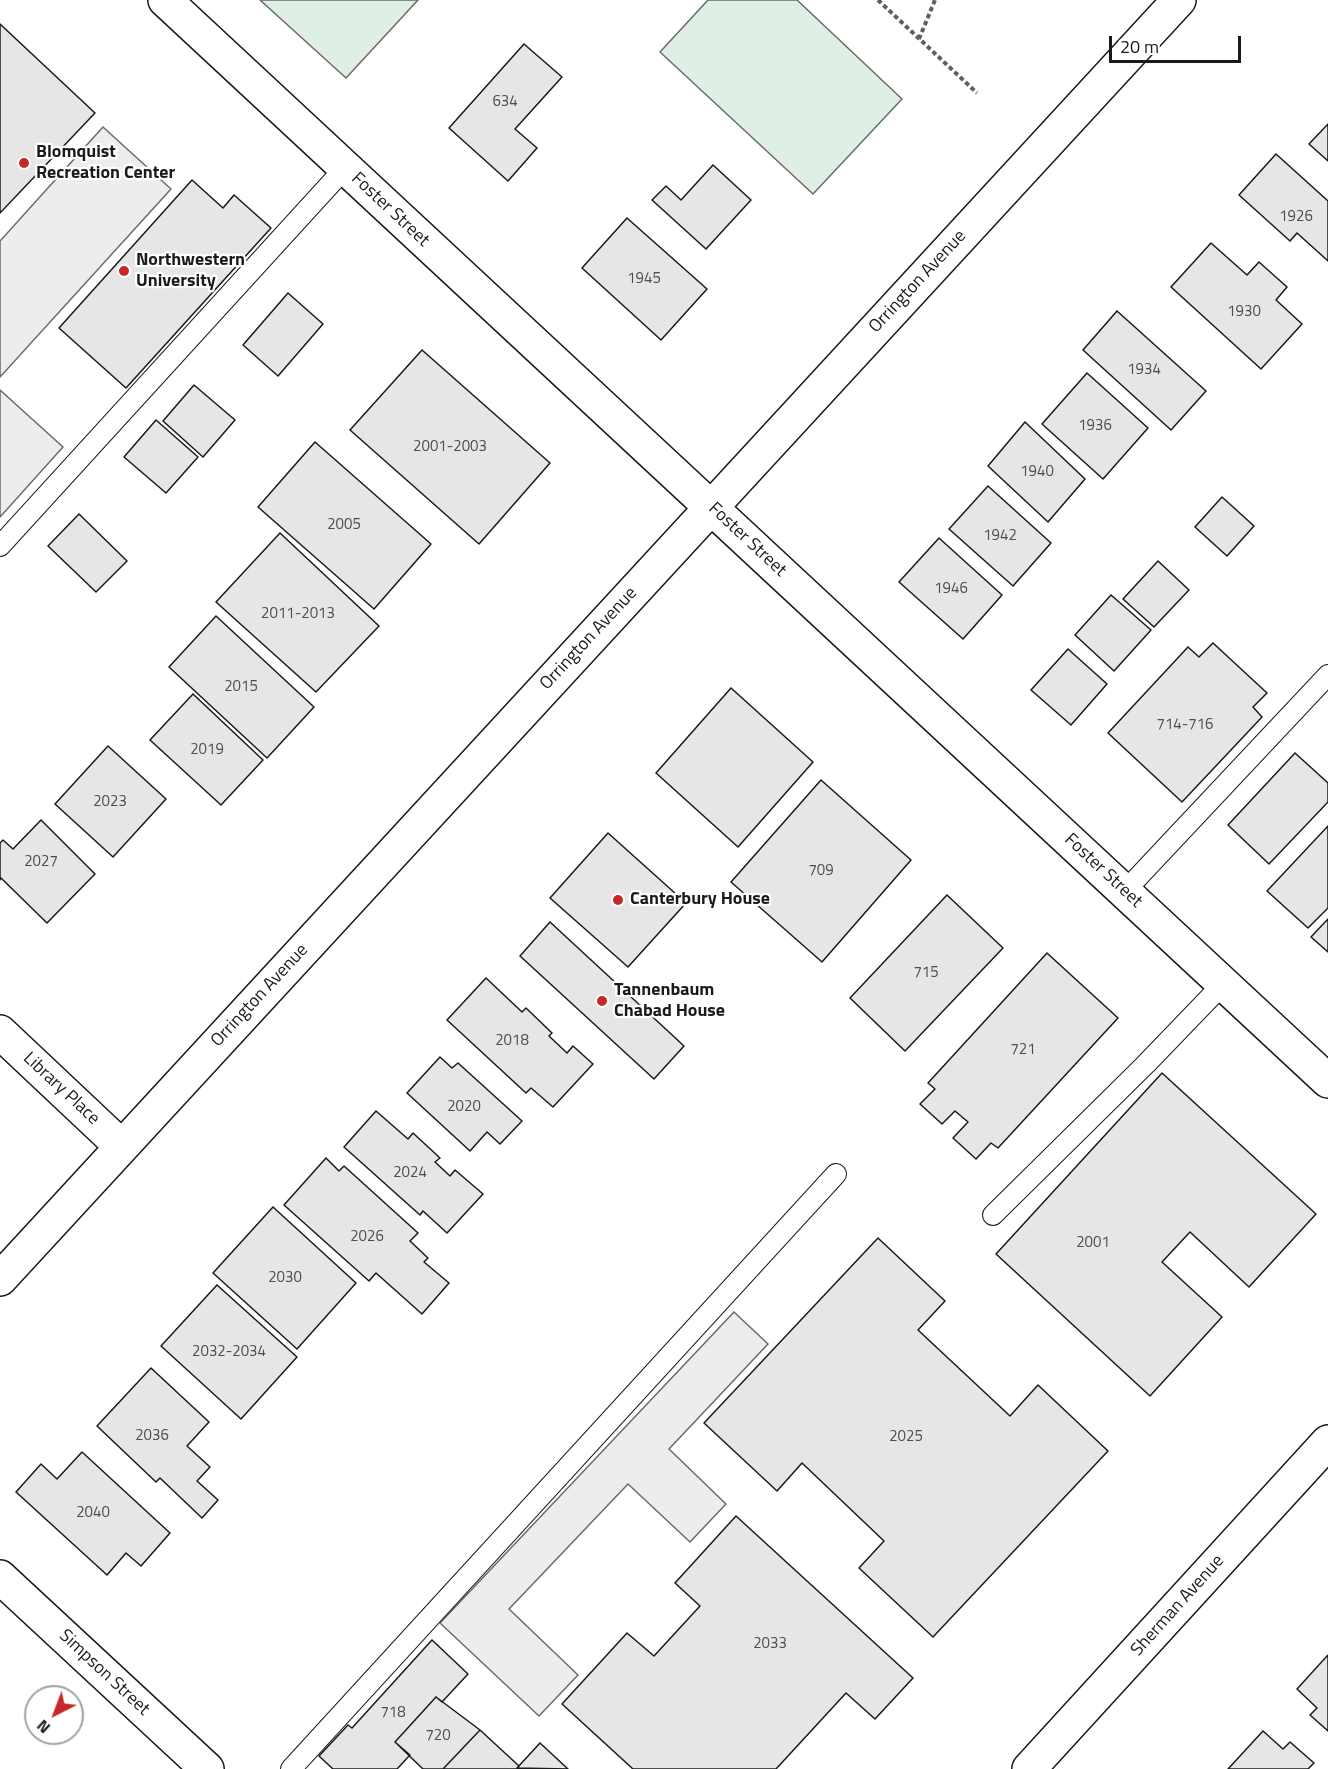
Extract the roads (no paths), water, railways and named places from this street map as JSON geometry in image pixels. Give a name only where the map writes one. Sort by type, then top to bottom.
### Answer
[{"type":"street","name":"Foster Street","points":[[165,0],[1328,1081]]},
{"type":"street","name":"Orrington Avenue","points":[[0,1279],[710,506],[1179,0]]},
{"type":"street","name":"Library Place","points":[[0,1032],[122,1146]]},
{"type":"street","name":"Sherman Avenue","points":[[1029,1769],[1328,1442]]},
{"type":"street","name":"Simpson Street","points":[[0,1577],[207,1769]]},
{"type":"lane","points":[[0,546],[345,168]]},
{"type":"lane","points":[[1125,891],[1328,675]]},
{"type":"lane","points":[[993,1215],[1146,1064],[1224,983]]},
{"type":"lane","points":[[291,1769],[836,1174]]},
{"type":"place","name":"Blomquist Recreation Center","points":[[24,163]]},
{"type":"place","name":"Northwestern University","points":[[124,271]]},
{"type":"place","name":"Canterbury House","points":[[618,900]]},
{"type":"place","name":"Tannenbaum Chabad House","points":[[602,1001]]}]
